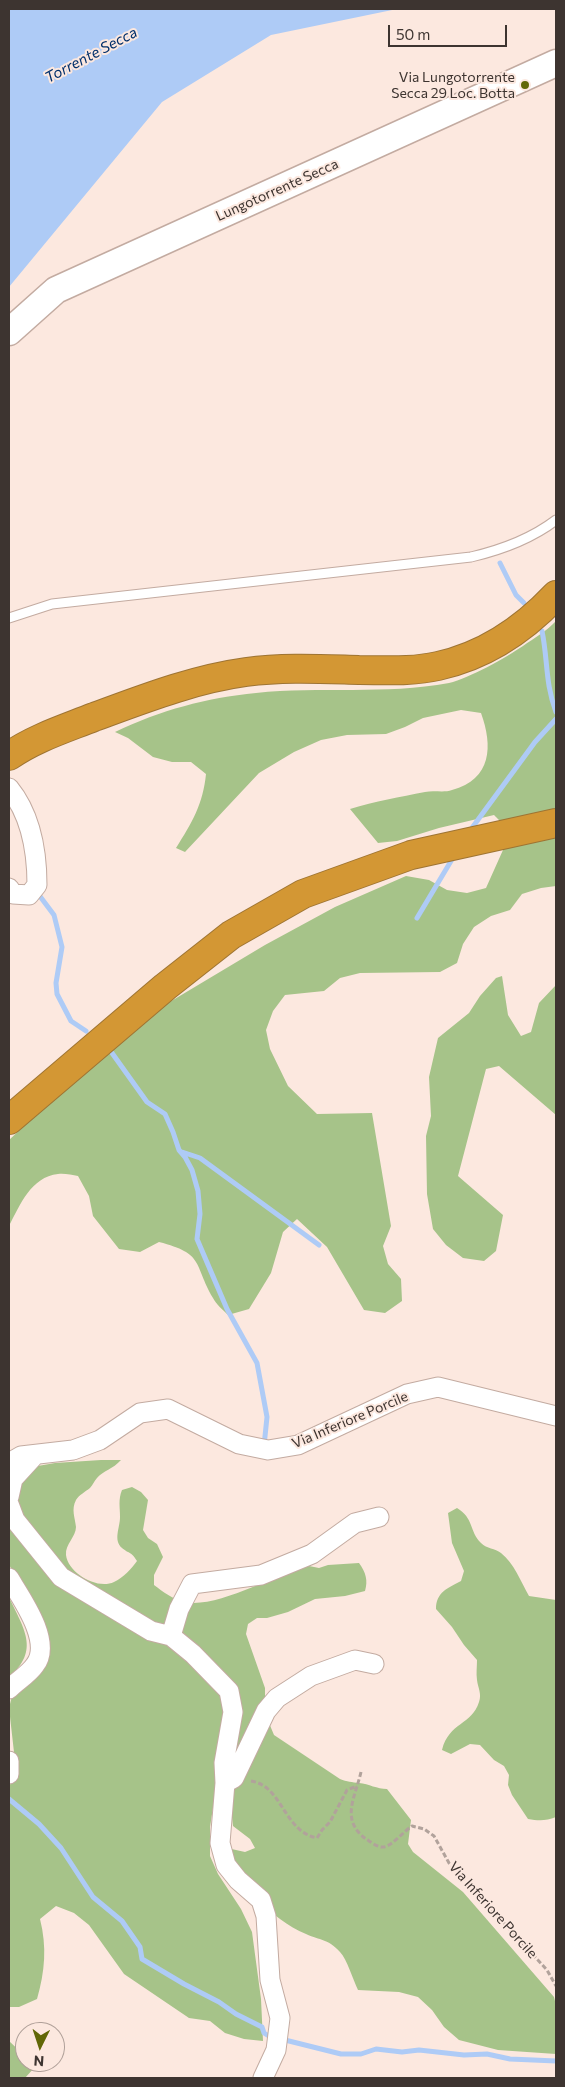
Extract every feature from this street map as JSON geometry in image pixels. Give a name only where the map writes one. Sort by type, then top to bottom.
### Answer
[{"type":"highway","points":[[11,755],[38,738],[81,722],[184,686],[237,674],[282,669],[393,670],[437,667],[484,651],[518,629],[556,596]]},
{"type":"highway","points":[[9,1120],[165,987],[231,935],[302,894],[411,855],[556,823]]},
{"type":"main road","name":"Lungotorrente Secca","points":[[9,332],[56,290],[556,63]]},
{"type":"street","points":[[9,788],[19,801],[30,830],[37,875],[37,886],[29,896],[14,894],[9,888]]},
{"type":"street","name":"Via Inferiore Porcile","points":[[9,1463],[21,1456],[38,1452],[73,1450],[100,1440],[140,1414],[168,1409],[239,1444],[268,1450],[298,1445],[407,1394],[438,1387],[556,1416]]},
{"type":"street","points":[[9,1497],[13,1479],[38,1452]]},
{"type":"street","points":[[9,1504],[15,1520],[61,1577],[151,1631],[171,1636],[194,1654],[229,1691],[233,1712],[224,1763],[230,1781]]},
{"type":"street","points":[[171,1636],[179,1609],[192,1584],[261,1575],[312,1554],[355,1523],[379,1517]]},
{"type":"street","points":[[9,1578],[31,1614],[41,1646],[36,1664],[9,1689]]},
{"type":"street","points":[[263,2078],[276,2050],[280,2018],[270,1980],[266,1916],[261,1900],[238,1880],[226,1865],[220,1843],[230,1781],[266,1711],[277,1698],[311,1676],[355,1660],[374,1664]]},
{"type":"street","points":[[9,1761],[9,1774]]},
{"type":"lane","points":[[9,618],[52,604],[471,557],[493,552],[518,542],[556,520]]},
{"type":"path","name":"Via Inferiore Porcile","points":[[361,1772],[350,1818],[357,1832],[379,1846],[386,1846],[412,1826],[424,1829],[434,1836],[449,1862],[520,1942],[548,1970],[556,1986]]},
{"type":"path","points":[[230,1781],[257,1782],[269,1787],[281,1808],[297,1828],[306,1836],[317,1838],[330,1822],[347,1790],[358,1786]]},
{"type":"green space","points":[[556,621],[556,886],[522,894],[510,910],[491,916],[474,927],[463,944],[457,963],[440,972],[360,973],[340,978],[324,991],[285,995],[273,1011],[266,1030],[270,1049],[288,1086],[317,1114],[372,1113],[391,1226],[383,1246],[388,1264],[401,1279],[402,1301],[385,1313],[364,1310],[327,1247],[297,1219],[283,1232],[271,1273],[249,1309],[228,1315],[214,1300],[196,1261],[184,1251],[159,1242],[140,1252],[119,1249],[93,1216],[89,1196],[78,1176],[58,1174],[40,1180],[28,1193],[9,1226],[9,1140],[38,1113],[168,1003],[265,945],[335,907],[406,876],[429,880],[447,890],[467,893],[486,888],[503,850],[509,830],[494,815],[439,828],[397,841],[378,843],[350,809],[378,801],[425,792],[449,791],[465,785],[475,778],[482,770],[488,749],[485,725],[481,713],[461,710],[423,718],[386,734],[347,735],[321,740],[294,752],[259,773],[185,852],[176,848],[196,813],[205,785],[206,774],[191,762],[172,762],[153,757],[128,738],[115,732],[167,711],[237,695],[304,690],[401,689],[449,683],[477,672],[507,656],[549,628]]},
{"type":"green space","points":[[502,976],[508,1015],[521,1036],[531,1032],[539,1003],[556,985],[556,1115],[499,1066],[486,1069],[458,1176],[503,1215],[496,1251],[484,1261],[463,1258],[446,1245],[433,1229],[427,1194],[426,1136],[431,1116],[429,1077],[438,1038],[469,1013],[480,996],[496,978]]},
{"type":"green space","points":[[121,1460],[99,1476],[90,1488],[76,1500],[74,1510],[76,1531],[66,1551],[68,1562],[72,1568],[92,1582],[107,1584],[114,1582],[130,1570],[137,1561],[119,1545],[117,1538],[122,1490],[132,1487],[141,1492],[148,1500],[143,1530],[148,1538],[157,1544],[163,1557],[154,1575],[154,1585],[180,1601],[198,1603],[229,1596],[309,1566],[319,1568],[328,1565],[359,1563],[366,1577],[365,1591],[345,1596],[315,1599],[288,1612],[267,1618],[257,1618],[248,1624],[246,1634],[265,1688],[265,1698],[256,1714],[237,1760],[218,1776],[210,1827],[210,1856],[218,1874],[241,1909],[252,1932],[261,1999],[263,2041],[244,2039],[225,2033],[210,2021],[189,2018],[124,1974],[89,1925],[74,1913],[56,1906],[40,1919],[44,1939],[44,1959],[37,1999],[19,2007],[9,2007],[9,1790],[15,1761],[9,1708],[13,1692],[39,1670],[21,1583],[9,1565],[9,1489],[32,1467],[55,1463]]},
{"type":"green space","points":[[457,1508],[469,1520],[481,1543],[499,1551],[506,1557],[529,1596],[556,1600],[556,1817],[542,1820],[528,1819],[512,1795],[508,1785],[509,1775],[504,1766],[494,1760],[480,1745],[470,1744],[451,1754],[442,1750],[450,1734],[476,1710],[480,1696],[477,1660],[436,1609],[440,1595],[447,1588],[461,1581],[464,1571],[452,1543],[448,1513]]},
{"type":"green space","points":[[9,1597],[24,1629],[27,1648],[19,1667],[9,1677]]},
{"type":"green space","points":[[269,1723],[274,1735],[340,1779],[387,1789],[411,1820],[408,1844],[413,1852],[463,1892],[554,1997],[556,2005],[556,2054],[498,2050],[459,2040],[444,2027],[432,2010],[418,1997],[399,1992],[358,1990],[345,1959],[335,1947],[280,1919],[258,1899],[240,1875],[227,1848],[245,1852],[255,1848],[250,1839],[233,1826],[231,1789]]},
{"type":"green space","points":[[9,2041],[15,2047],[15,2072],[30,2072],[25,2078],[9,2078]]},
{"type":"water","name":"Torrente Secca","points":[[9,9],[397,9],[271,35],[162,102],[9,287]]},
{"type":"waterway","points":[[500,563],[516,595],[524,603]]},
{"type":"waterway","points":[[542,631],[548,681],[556,712]]},
{"type":"waterway","points":[[469,832],[535,742],[556,719]]},
{"type":"waterway","points":[[417,918],[454,856]]},
{"type":"waterway","points":[[36,891],[54,915],[62,947],[56,983],[57,994],[71,1021],[86,1031]]},
{"type":"waterway","points":[[112,1053],[147,1102],[165,1114],[179,1150],[192,1170],[198,1191],[200,1214],[197,1239],[227,1309],[257,1363],[267,1417],[264,1446]]},
{"type":"waterway","points":[[182,1152],[200,1158],[319,1245]]},
{"type":"waterway","points":[[9,1799],[39,1824],[61,1848],[93,1897],[122,1921],[140,1947],[142,1959],[219,2002],[236,2014],[262,2027],[264,2033],[272,2038]]},
{"type":"waterway","points":[[281,2039],[341,2054],[361,2054],[376,2049],[402,2052],[419,2050],[464,2055],[487,2054],[510,2059],[556,2061]]},
{"type":"place","name":"Via Lungotorrente Secca 29 Loc. Botta","points":[[525,85]]}]
